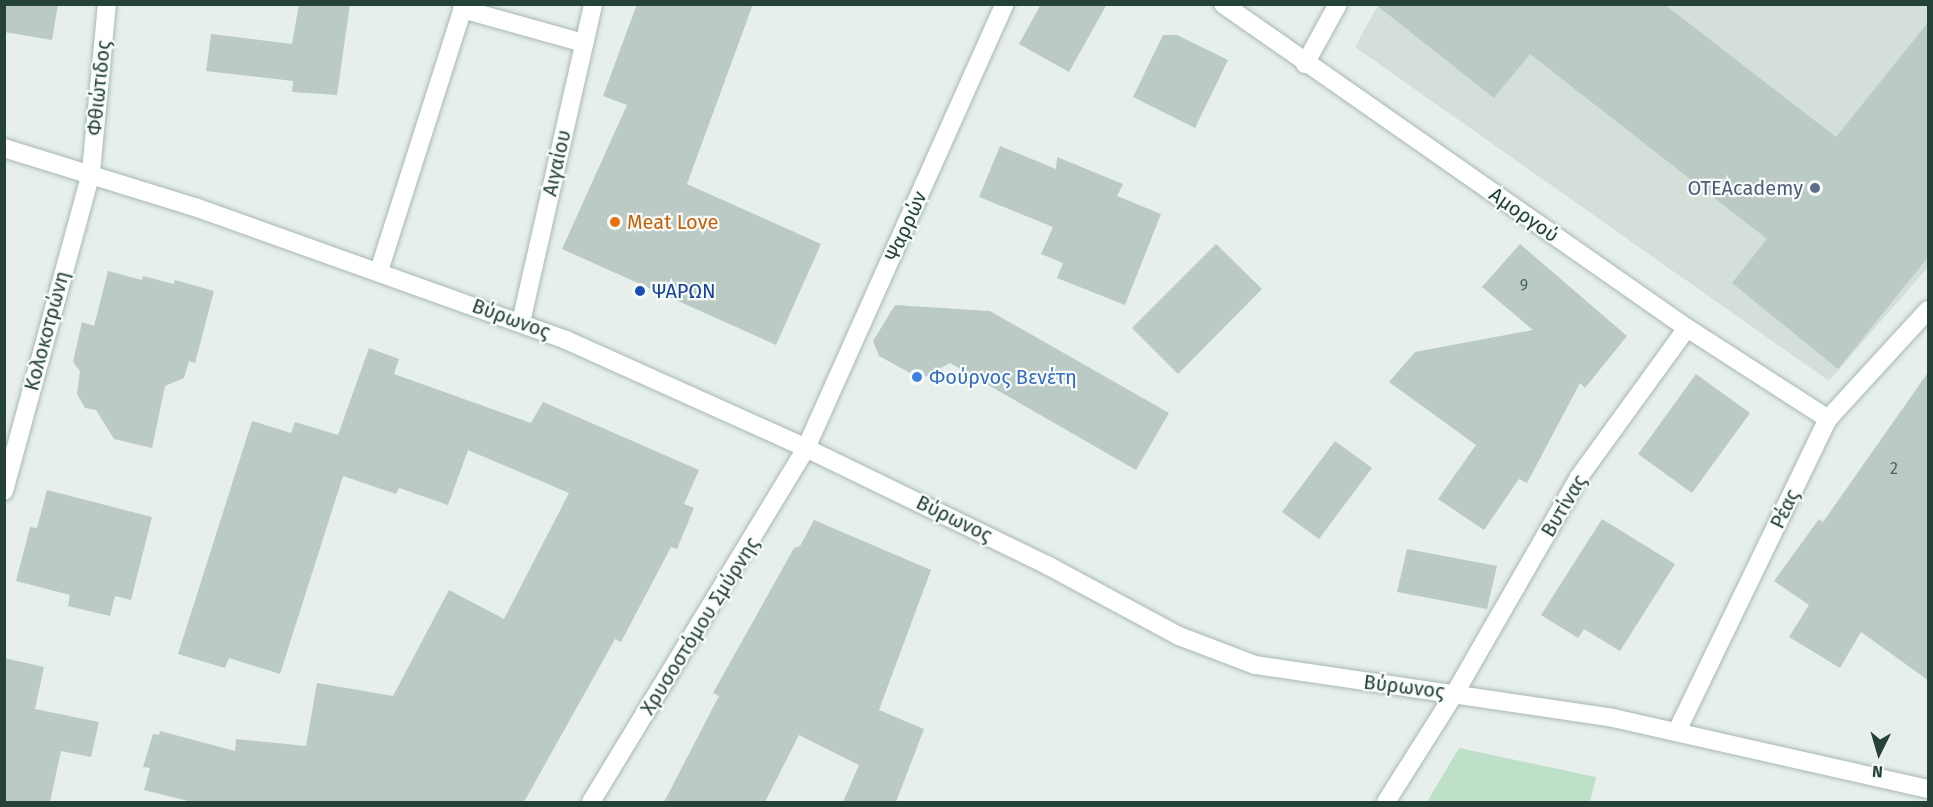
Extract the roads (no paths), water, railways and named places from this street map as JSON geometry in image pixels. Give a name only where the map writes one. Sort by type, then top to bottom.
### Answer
[{"type":"street","name":"Φθιώτιδος","points":[[91,172],[107,4]]},
{"type":"street","name":"Αιγαίου","points":[[521,322],[593,4]]},
{"type":"street","name":"Ψαρρών","points":[[806,448],[1005,4]]},
{"type":"street","name":"Αμοργού","points":[[1223,4],[1305,64],[1688,328],[1828,419]]},
{"type":"street","points":[[1305,64],[1338,4]]},
{"type":"street","points":[[379,272],[463,7],[584,43]]},
{"type":"street","name":"Βύρωνος","points":[[4,148],[91,172],[521,322],[806,448],[1047,565],[1179,636],[1220,653],[1286,672],[1455,693],[1677,731],[1929,789]]},
{"type":"street","name":"Κολοκοτρώνη","points":[[4,491],[91,172]]},
{"type":"street","name":"Ρέας","points":[[1677,731],[1828,419],[1929,310]]},
{"type":"street","name":"Βυτίνας","points":[[1386,802],[1455,693],[1579,477],[1688,328]]},
{"type":"street","name":"Χρυσοστόμου Σμύρνης","points":[[591,802],[806,448]]},
{"type":"place","name":"OTEAcademy","points":[[1815,188]]},
{"type":"place","name":"Meat Love","points":[[615,222]]},
{"type":"place","name":"ΨΑΡΩΝ","points":[[640,291]]},
{"type":"place","name":"Φούρνος Βενέτη","points":[[917,377]]}]
